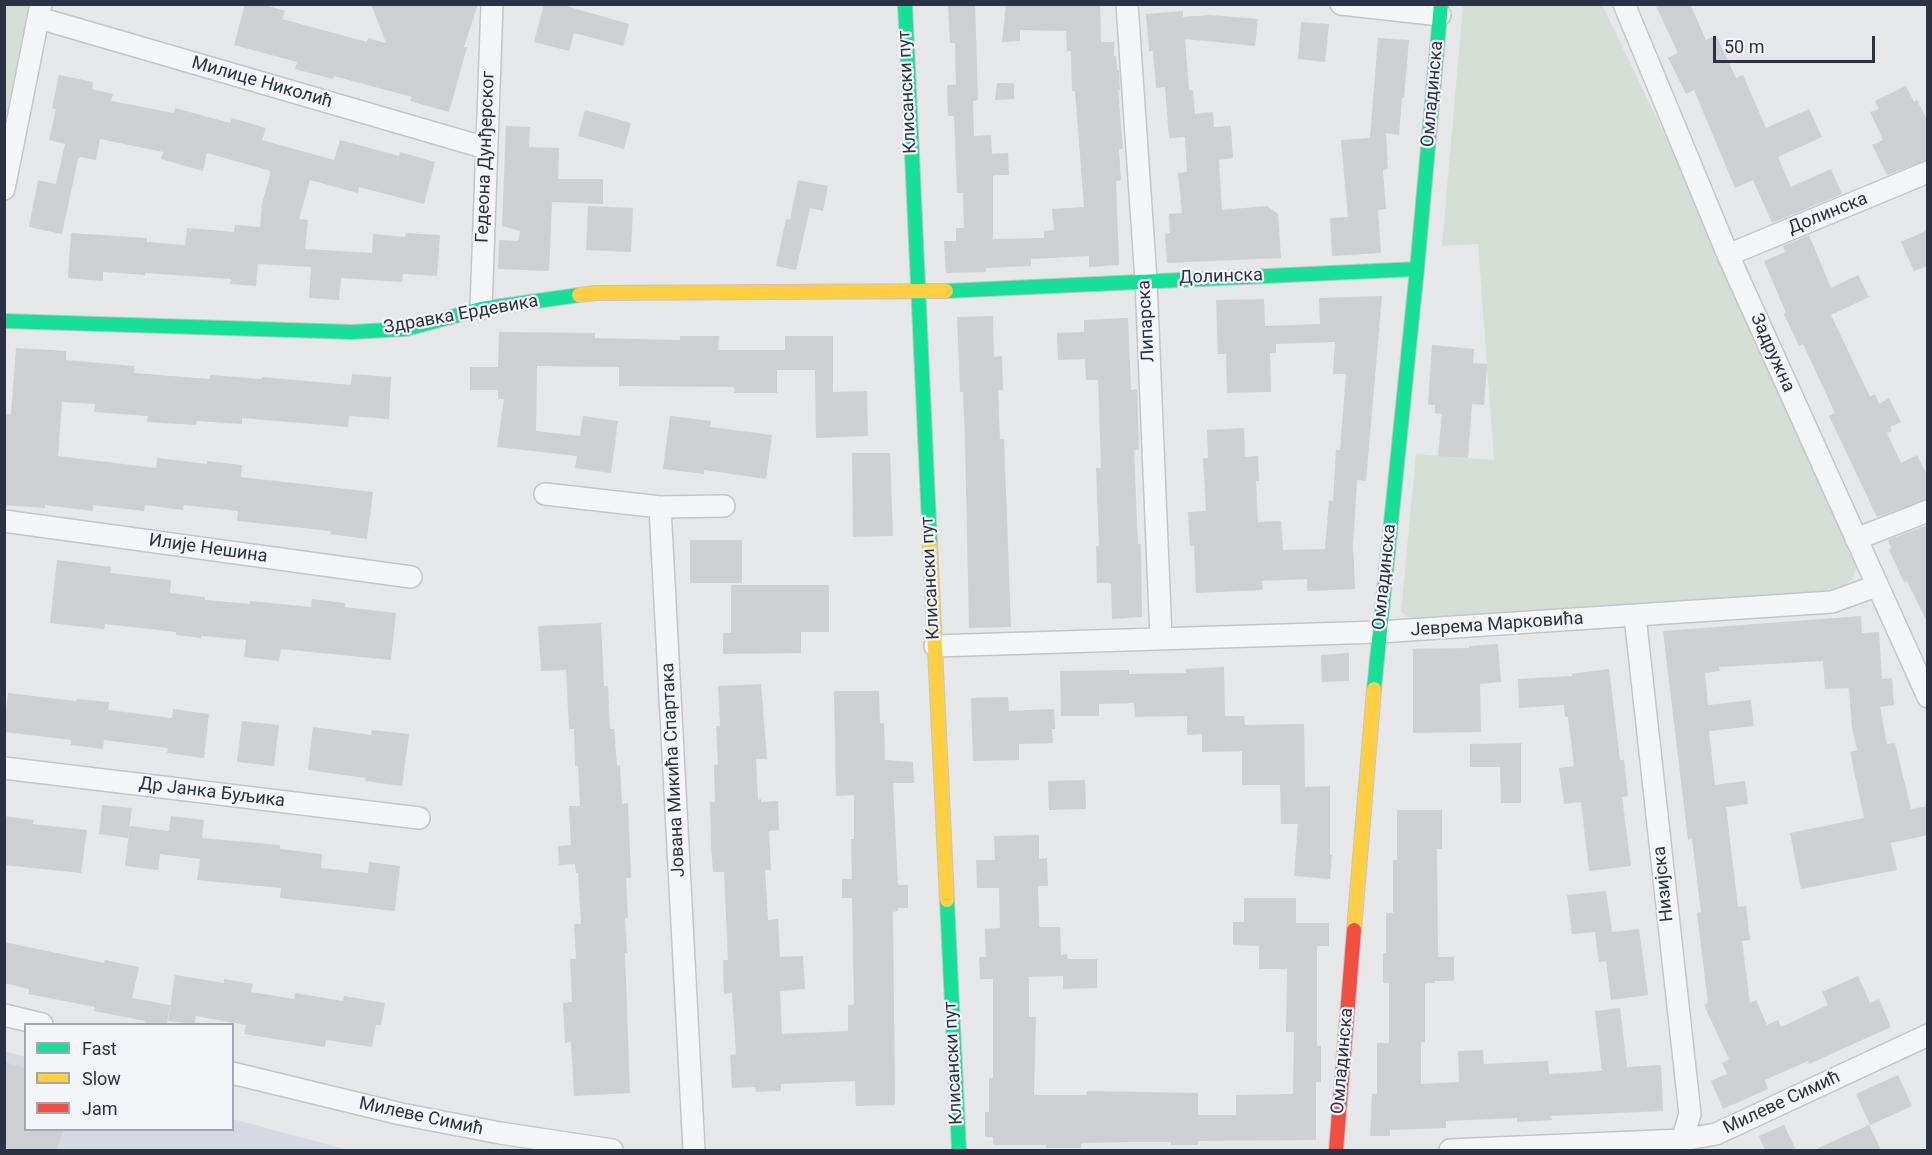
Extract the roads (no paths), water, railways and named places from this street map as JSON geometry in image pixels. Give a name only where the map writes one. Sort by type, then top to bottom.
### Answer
[{"type":"street","name":"Гедеона Дунђерског","points":[[481,309],[492,4]]},
{"type":"street","name":"Клисански пут","points":[[904,4],[959,1150]]},
{"type":"street","name":"Липарска","points":[[1127,4],[1146,280],[1161,638]]},
{"type":"street","points":[[1341,4],[1440,10]]},
{"type":"street","name":"Задружна","points":[[1624,4],[1728,255],[1928,697]]},
{"type":"street","name":"Омладинска","points":[[1336,1150],[1379,632],[1417,269],[1440,10]]},
{"type":"street","name":"Милице Николић","points":[[40,11],[486,148]]},
{"type":"street","points":[[4,189],[40,11]]},
{"type":"street","name":"Долинска","points":[[1728,255],[1928,172]]},
{"type":"street","name":"Долинска","points":[[917,292],[1417,269]]},
{"type":"street","name":"Здравка Ердевика","points":[[4,321],[352,332],[406,329],[481,309],[596,292],[917,292]]},
{"type":"street","points":[[544,494],[660,507],[724,506]]},
{"type":"street","name":"Јована Микића Спартака","points":[[660,507],[694,1150]]},
{"type":"street","points":[[1856,539],[1928,510]]},
{"type":"street","name":"Илије Нешина","points":[[4,521],[411,577]]},
{"type":"street","name":"Јеврема Марковића","points":[[935,646],[1379,632],[1635,616],[1832,602],[1876,586]]},
{"type":"street","name":"Низијска","points":[[1635,616],[1690,1114],[1682,1145]]},
{"type":"street","name":"Др Јанка Буљика","points":[[4,768],[419,818]]},
{"type":"street","points":[[4,1015],[38,1023]]},
{"type":"street","name":"Милеве Симић","points":[[1450,1150],[1682,1145],[1720,1142],[1928,1035]]},
{"type":"street","name":"Милеве Симић","points":[[234,1073],[401,1114],[500,1133],[612,1150]]},
{"type":"street","points":[[1690,1114],[1720,1142]]}]
